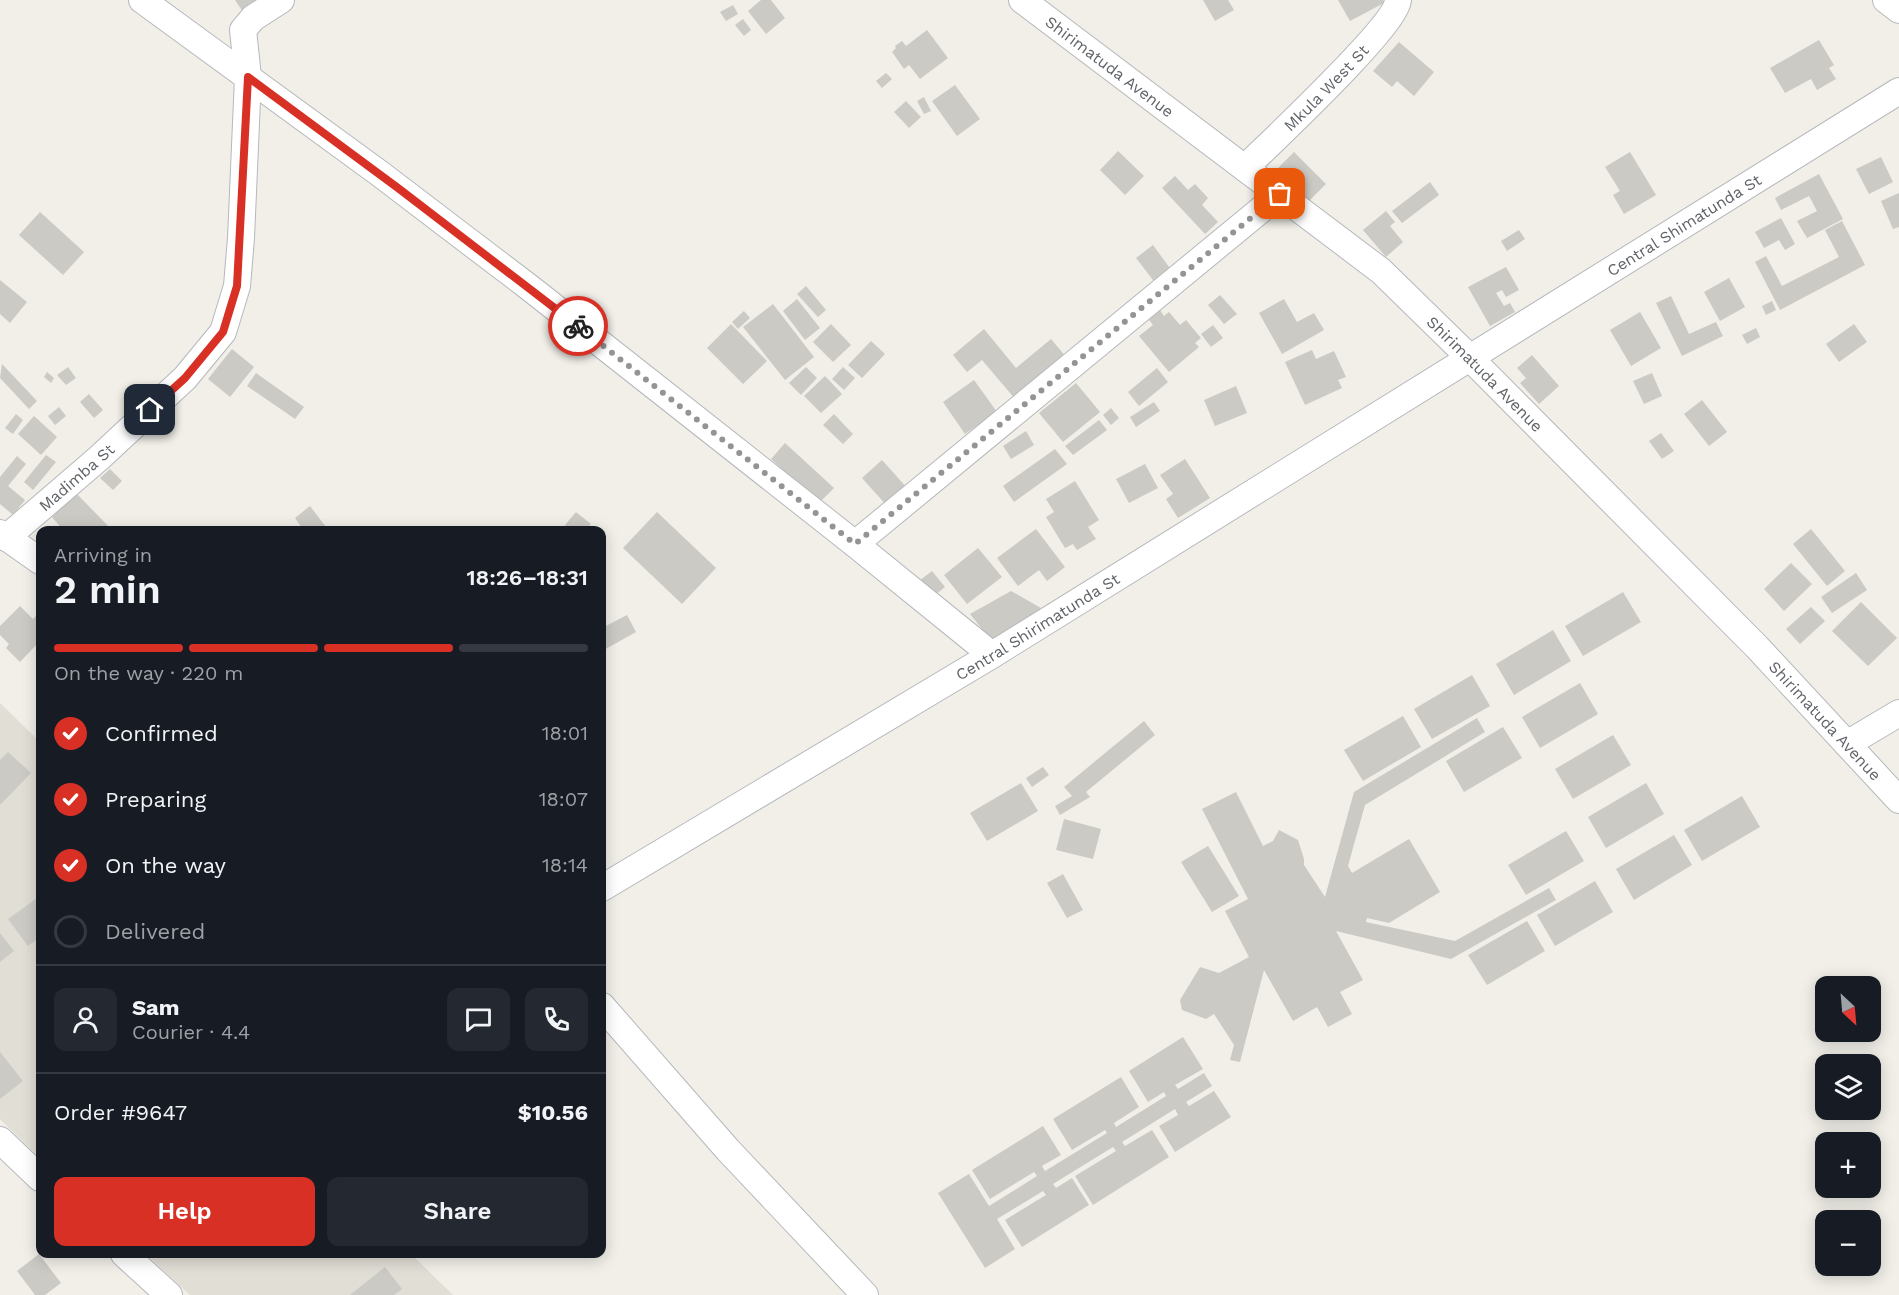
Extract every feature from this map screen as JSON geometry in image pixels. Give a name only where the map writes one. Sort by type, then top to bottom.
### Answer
[{"type":"street","points":[[142,0],[530,288],[855,544],[992,656]]},
{"type":"street","name":"Madimba St","points":[[3,535],[99,458],[185,378],[223,332],[237,286],[248,77],[243,30],[253,18],[281,0]]},
{"type":"street","name":"Shirimatuda Avenue","points":[[1022,0],[1381,271],[1757,647],[1899,800]]},
{"type":"street","name":"Mkula West St","points":[[1245,168],[1334,80],[1385,24],[1398,5],[1398,0]]},
{"type":"street","points":[[1886,0],[1899,10]]},
{"type":"street","name":"Central Shimatunda St","points":[[1470,358],[1899,92]]},
{"type":"street","points":[[855,544],[1280,194]]},
{"type":"street","name":"Central Shirimatunda St","points":[[606,886],[992,656],[1470,358]]},
{"type":"street","points":[[3,535],[36,558]]},
{"type":"street","points":[[1847,744],[1899,713]]},
{"type":"street","points":[[606,1011],[728,1150],[865,1295]]},
{"type":"street","points":[[0,1140],[36,1174]]},
{"type":"street","points":[[128,1258],[169,1295]]},
{"type":"shaded area","points":[[0,703],[36,738],[36,1154],[0,1119]]},
{"type":"shaded area","points":[[150,1258],[415,1258],[453,1295],[190,1295]]},
{"type":"building","points":[[235,0],[267,0],[245,15]]},
{"type":"building","points":[[761,0],[771,0],[785,18],[766,34],[748,11]]},
{"type":"building","points":[[1203,0],[1228,0],[1234,10],[1215,21]]},
{"type":"building","points":[[1338,0],[1383,0],[1384,3],[1350,21]]},
{"type":"building","points":[[733,5],[738,14],[726,21],[720,12]]},
{"type":"building","points":[[743,19],[751,30],[744,36],[735,25]]},
{"type":"building","points":[[927,30],[948,58],[920,79],[909,65],[904,69],[892,52],[895,46],[902,41],[906,46]]},
{"type":"building","points":[[1819,40],[1834,65],[1829,68],[1836,79],[1817,90],[1811,79],[1785,93],[1770,68]]},
{"type":"building","points":[[1399,42],[1434,72],[1414,96],[1397,81],[1392,87],[1373,71]]},
{"type":"building","points":[[886,73],[892,79],[882,88],[876,81]]},
{"type":"building","points":[[955,85],[980,119],[957,136],[932,101]]},
{"type":"building","points":[[924,97],[931,111],[924,114],[917,101]]},
{"type":"building","points":[[906,101],[921,117],[909,128],[894,112]]},
{"type":"building","points":[[1118,151],[1144,176],[1125,195],[1100,170]]},
{"type":"building","points":[[1294,152],[1326,184],[1307,203],[1275,171]]},
{"type":"building","points":[[1630,152],[1656,195],[1624,214],[1613,195],[1620,191],[1605,167]]},
{"type":"building","points":[[1881,157],[1893,182],[1869,194],[1856,169]]},
{"type":"building","points":[[1819,174],[1843,219],[1807,238],[1797,221],[1817,211],[1809,196],[1781,210],[1775,198]]},
{"type":"building","points":[[1175,176],[1188,190],[1195,184],[1208,198],[1202,205],[1218,222],[1205,234],[1162,188]]},
{"type":"building","points":[[1430,182],[1439,195],[1402,223],[1392,211]]},
{"type":"building","points":[[1899,193],[1899,227],[1893,229],[1881,201]]},
{"type":"building","points":[[1386,211],[1395,222],[1390,226],[1403,242],[1386,257],[1363,230]]},
{"type":"building","points":[[40,212],[84,252],[63,275],[19,235]]},
{"type":"building","points":[[1781,218],[1795,244],[1785,250],[1779,240],[1764,248],[1755,232]]},
{"type":"building","points":[[1842,221],[1865,265],[1780,310],[1755,262],[1766,256],[1782,286],[1839,257],[1825,230]]},
{"type":"building","points":[[1519,230],[1525,239],[1507,251],[1501,241]]},
{"type":"building","points":[[1153,245],[1172,271],[1156,284],[1136,258]]},
{"type":"building","points":[[1506,267],[1519,290],[1506,297],[1502,290],[1496,293],[1504,306],[1510,303],[1515,312],[1490,326],[1468,287]]},
{"type":"building","points":[[1729,278],[1745,307],[1720,321],[1704,292]]},
{"type":"building","points":[[0,280],[27,302],[10,323],[0,314]]},
{"type":"building","points":[[806,286],[826,310],[818,317],[797,294]]},
{"type":"building","points":[[1220,295],[1237,314],[1224,324],[1208,305]]},
{"type":"building","points":[[1671,296],[1689,334],[1716,322],[1723,336],[1682,356],[1656,303]]},
{"type":"building","points":[[797,299],[820,328],[805,340],[783,311]]},
{"type":"building","points":[[1284,299],[1297,322],[1314,313],[1324,330],[1282,354],[1259,313]]},
{"type":"building","points":[[1772,301],[1776,310],[1766,315],[1762,306]]},
{"type":"building","points":[[773,304],[814,357],[785,380],[743,327]]},
{"type":"building","points":[[1160,310],[1164,316],[1169,312],[1180,325],[1186,320],[1201,338],[1195,343],[1199,347],[1169,372],[1139,336],[1153,325],[1149,320]]},
{"type":"building","points":[[744,311],[750,318],[738,329],[732,322]]},
{"type":"building","points":[[1640,312],[1661,348],[1631,366],[1610,330]]},
{"type":"building","points":[[731,324],[767,361],[743,384],[707,348]]},
{"type":"building","points":[[831,324],[851,345],[833,362],[813,342]]},
{"type":"building","points":[[1854,324],[1867,342],[1839,362],[1826,344]]},
{"type":"building","points":[[1213,325],[1223,338],[1211,347],[1201,334]]},
{"type":"building","points":[[1756,328],[1760,337],[1747,344],[1742,335]]},
{"type":"building","points":[[984,329],[1016,368],[1051,339],[1067,358],[1016,400],[982,360],[967,372],[953,355]]},
{"type":"building","points":[[871,341],[885,354],[862,378],[848,365]]},
{"type":"building","points":[[232,349],[254,367],[230,397],[208,379]]},
{"type":"building","points":[[1312,350],[1316,359],[1334,351],[1346,377],[1338,380],[1342,388],[1305,405],[1285,362]]},
{"type":"building","points":[[1532,355],[1559,386],[1539,404],[1520,383],[1526,378],[1517,368]]},
{"type":"building","points":[[2,364],[37,401],[29,409],[0,378]]},
{"type":"building","points":[[68,367],[76,378],[66,385],[57,375]]},
{"type":"building","points":[[806,367],[817,378],[801,395],[789,383]]},
{"type":"building","points":[[843,367],[855,378],[844,390],[832,379]]},
{"type":"building","points":[[1157,368],[1168,382],[1139,406],[1128,392]]},
{"type":"building","points":[[47,372],[54,378],[51,383],[44,377]]},
{"type":"building","points":[[256,373],[304,407],[295,419],[247,386]]},
{"type":"building","points":[[1652,373],[1662,396],[1644,404],[1633,381]]},
{"type":"building","points":[[825,376],[842,394],[821,413],[804,396]]},
{"type":"building","points":[[974,380],[997,412],[965,434],[943,402]]},
{"type":"building","points":[[1076,383],[1100,412],[1063,442],[1039,413]]},
{"type":"building","points":[[1236,386],[1247,413],[1215,426],[1204,400]]},
{"type":"building","points":[[89,394],[103,410],[94,418],[80,402]]},
{"type":"building","points":[[1702,400],[1727,432],[1709,446],[1684,414]]},
{"type":"building","points":[[1154,402],[1160,411],[1136,427],[1130,417]]},
{"type":"building","points":[[59,407],[66,416],[55,425],[48,416]]},
{"type":"building","points":[[1111,408],[1119,418],[1111,425],[1103,415]]},
{"type":"building","points":[[16,414],[23,420],[13,434],[5,428]]},
{"type":"building","points":[[834,414],[853,434],[843,444],[823,425]]},
{"type":"building","points":[[34,416],[57,437],[41,455],[18,434]]},
{"type":"building","points":[[1099,420],[1107,430],[1073,455],[1065,446]]},
{"type":"building","points":[[1026,431],[1034,445],[1011,459],[1003,446]]},
{"type":"building","points":[[1661,433],[1674,451],[1662,459],[1649,441]]},
{"type":"building","points":[[785,443],[834,488],[819,503],[771,459]]},
{"type":"building","points":[[1055,449],[1067,464],[1014,502],[1003,486]]},
{"type":"building","points":[[46,455],[56,462],[33,490],[24,482]]},
{"type":"building","points":[[17,456],[26,464],[8,486],[25,500],[13,515],[0,504],[0,477]]},
{"type":"building","points":[[1185,459],[1210,498],[1178,518],[1166,499],[1173,494],[1160,475]]},
{"type":"building","points":[[882,460],[908,489],[888,507],[862,478]]},
{"type":"building","points":[[1145,464],[1158,488],[1129,503],[1116,479]]},
{"type":"building","points":[[110,469],[122,481],[113,490],[100,478]]},
{"type":"building","points":[[1075,481],[1099,520],[1088,527],[1096,539],[1077,550],[1073,544],[1065,548],[1046,517],[1054,512],[1046,499]]},
{"type":"building","points":[[76,493],[108,526],[60,526],[52,517]]},
{"type":"building","points":[[310,506],[325,526],[301,526],[295,518]]},
{"type":"building","points":[[576,512],[591,524],[589,526],[565,525]]},
{"type":"building","points":[[657,512],[716,568],[682,604],[623,548]]},
{"type":"building","points":[[1036,529],[1065,567],[1047,581],[1039,570],[1018,586],[997,558]]},
{"type":"building","points":[[1811,529],[1845,571],[1827,586],[1793,544]]},
{"type":"building","points":[[978,548],[1002,577],[967,604],[944,575]]},
{"type":"building","points":[[1791,563],[1812,584],[1784,611],[1764,589]]},
{"type":"building","points":[[932,571],[945,587],[928,601],[915,584]]},
{"type":"building","points":[[1856,573],[1867,590],[1832,613],[1821,597]]},
{"type":"building","points":[[1011,591],[1041,608],[994,644],[970,614]]},
{"type":"building","points":[[1623,592],[1641,622],[1583,656],[1565,626]]},
{"type":"building","points":[[1861,602],[1897,638],[1868,666],[1832,631]]},
{"type":"building","points":[[20,606],[33,619],[36,616],[36,645],[20,662],[6,648],[9,644],[0,635],[0,626]]},
{"type":"building","points":[[1811,607],[1825,621],[1800,644],[1786,629]]},
{"type":"building","points":[[627,615],[636,632],[606,649],[606,626]]},
{"type":"building","points":[[1553,630],[1571,661],[1514,695],[1496,664]]},
{"type":"building","points":[[1472,675],[1490,706],[1432,739],[1414,709]]},
{"type":"building","points":[[1580,683],[1598,714],[1540,748],[1522,717]]},
{"type":"building","points":[[1403,716],[1421,747],[1363,781],[1344,750]]},
{"type":"building","points":[[1477,718],[1485,732],[1365,805],[1348,866],[1352,873],[1409,839],[1440,892],[1389,923],[1367,918],[1366,922],[1455,941],[1549,888],[1556,900],[1451,959],[1336,931],[1363,980],[1340,992],[1352,1014],[1328,1027],[1317,1007],[1293,1021],[1264,970],[1240,1062],[1230,1060],[1234,1045],[1214,1014],[1206,1019],[1182,1010],[1180,1000],[1200,967],[1219,973],[1249,957],[1225,911],[1248,899],[1202,809],[1236,792],[1263,846],[1273,841],[1279,830],[1298,840],[1304,865],[1325,897],[1354,792]]},
{"type":"building","points":[[1144,721],[1155,735],[1086,792],[1090,797],[1060,815],[1055,806],[1072,796],[1064,787]]},
{"type":"building","points":[[1503,727],[1522,758],[1464,792],[1446,761]]},
{"type":"building","points":[[1613,735],[1631,765],[1573,799],[1555,769]]},
{"type":"building","points":[[8,752],[31,773],[0,805],[0,760]]},
{"type":"building","points":[[1043,767],[1049,775],[1032,787],[1026,778]]},
{"type":"building","points":[[1021,783],[1038,811],[987,841],[970,813]]},
{"type":"building","points":[[1646,783],[1664,814],[1606,848],[1588,817]]},
{"type":"building","points":[[1742,796],[1760,827],[1702,861],[1684,830]]},
{"type":"building","points":[[1064,819],[1101,829],[1093,859],[1056,850]]},
{"type":"building","points":[[1566,831],[1584,861],[1526,895],[1508,865]]},
{"type":"building","points":[[1674,835],[1692,865],[1634,900],[1616,869]]},
{"type":"building","points":[[1208,846],[1239,896],[1212,912],[1181,862]]},
{"type":"building","points":[[1063,874],[1083,910],[1067,918],[1047,883]]},
{"type":"building","points":[[1595,881],[1613,912],[1555,946],[1537,915]]},
{"type":"building","points":[[36,899],[36,940],[28,946],[8,919]]},
{"type":"building","points":[[1527,921],[1545,951],[1487,985],[1468,955]]},
{"type":"building","points":[[0,933],[14,951],[0,962]]},
{"type":"building","points":[[1183,1037],[1203,1069],[1175,1085],[1178,1089],[1204,1073],[1212,1086],[1186,1102],[1189,1106],[1214,1091],[1231,1117],[1175,1152],[1159,1126],[1178,1115],[1175,1109],[1122,1142],[1125,1146],[1152,1130],[1169,1157],[1093,1205],[1075,1176],[1116,1151],[1113,1147],[1053,1184],[1056,1188],[1072,1178],[1089,1205],[1022,1247],[1005,1220],[1046,1195],[1043,1191],[997,1219],[1015,1249],[985,1268],[938,1193],[969,1174],[989,1206],[1037,1176],[1034,1172],[990,1199],[972,1170],[1043,1126],[1061,1155],[1042,1166],[1045,1171],[1107,1133],[1105,1130],[1072,1150],[1053,1119],[1121,1077],[1139,1107],[1114,1123],[1116,1127],[1166,1096],[1164,1092],[1148,1102],[1129,1071]]},
{"type":"building","points":[[0,1052],[23,1081],[0,1099]]},
{"type":"building","points":[[36,1256],[42,1258],[61,1283],[45,1295],[35,1295],[17,1271]]},
{"type":"building","points":[[385,1267],[402,1289],[394,1295],[350,1295]]},
{"type":"way so far","points":[[578,326],[855,544],[1280,194]]},
{"type":"route","points":[[150,410],[185,378],[223,332],[237,286],[248,77],[578,326]]}]
